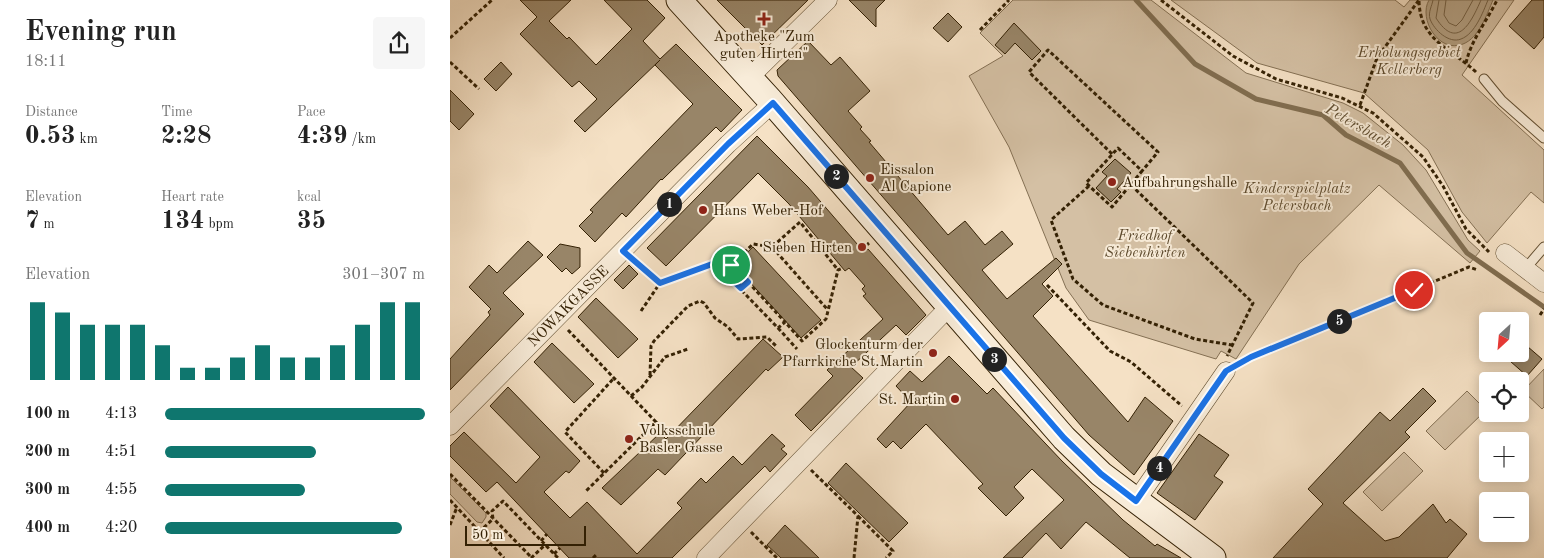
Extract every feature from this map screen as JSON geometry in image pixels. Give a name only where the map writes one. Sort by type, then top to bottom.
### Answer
[{"type":"main road","points":[[679,0],[773,103],[1064,438],[1101,474],[1213,558]]},
{"type":"street","points":[[750,77],[828,0]]},
{"type":"street","name":"NOWAKGASSE","points":[[450,426],[555,317],[728,144],[773,103]]},
{"type":"street","points":[[1498,254],[1526,268],[1544,283]]},
{"type":"street","points":[[706,558],[950,306]]},
{"type":"street","points":[[1136,501],[1226,371]]},
{"type":"lane","points":[[1484,79],[1502,101],[1544,138]]},
{"type":"lane","points":[[1526,268],[1544,247]]},
{"type":"path","points":[[450,38],[492,0]]},
{"type":"path","points":[[980,30],[1009,0]]},
{"type":"path","points":[[1161,0],[1233,56],[1276,78],[1360,105],[1373,113],[1422,157],[1443,186],[1466,229],[1498,254]]},
{"type":"path","points":[[1360,105],[1377,58],[1419,0]]},
{"type":"path","points":[[1419,0],[1423,26],[1430,35],[1484,79]]},
{"type":"path","points":[[1466,63],[1469,48],[1483,27],[1496,0]]},
{"type":"path","points":[[1112,154],[1029,72],[1048,50],[1158,152],[1112,207],[1086,183],[1118,148],[1142,171]]},
{"type":"path","points":[[450,62],[478,90]]},
{"type":"path","points":[[1131,184],[1253,303],[1227,355],[1226,371]]},
{"type":"path","points":[[1089,186],[1051,220],[1073,279],[1103,305],[1195,339],[1232,345]]},
{"type":"path","points":[[772,247],[800,222],[838,270]]},
{"type":"path","points":[[828,310],[772,247],[754,244],[731,265],[802,341],[826,319],[838,270]]},
{"type":"path","points":[[623,251],[660,283]]},
{"type":"path","points":[[641,310],[660,283],[715,263],[741,288],[797,349]]},
{"type":"path","points":[[1226,371],[1251,357],[1469,267],[1478,270]]},
{"type":"path","points":[[838,270],[843,268]]},
{"type":"path","points":[[741,288],[748,282]]},
{"type":"path","points":[[1047,285],[1110,351],[1130,362],[1183,407],[1189,424]]},
{"type":"path","points":[[650,375],[651,346],[654,341],[688,306],[700,301],[704,303],[714,318],[728,327],[738,339],[767,337],[777,347]]},
{"type":"path","points":[[1540,315],[1544,309]]},
{"type":"path","points":[[555,317],[667,433]]},
{"type":"path","points":[[778,328],[785,322]]},
{"type":"path","points":[[631,396],[642,387],[665,357],[688,349]]},
{"type":"path","points":[[604,472],[565,432],[614,378]]},
{"type":"path","points":[[586,491],[656,422]]},
{"type":"path","points":[[802,460],[893,550],[886,558]]},
{"type":"path","points":[[450,474],[531,558],[545,545]]},
{"type":"path","points":[[450,500],[504,558]]},
{"type":"path","points":[[493,519],[492,511],[503,501],[558,558]]},
{"type":"path","points":[[450,525],[457,507]]},
{"type":"path","points":[[854,558],[858,516]]},
{"type":"path","points":[[480,532],[493,519]]},
{"type":"path","points":[[741,523],[777,558]]},
{"type":"path","points":[[541,541],[547,534]]},
{"type":"path","points":[[554,554],[560,548]]},
{"type":"path","points":[[593,558],[597,554]]},
{"type":"green space","points":[[1013,0],[1151,0],[1246,73],[1343,103],[1363,113],[1403,145],[1426,170],[1468,240],[1480,251],[1470,263],[1379,185],[1299,264],[1236,359],[1221,351],[1216,359],[1089,320],[1066,288],[1009,147],[969,76],[1003,56],[980,33]]},
{"type":"green space","name":"Erholungsgebiet Kellerberg","points":[[1171,0],[1395,0],[1404,7],[1410,0],[1514,0],[1462,75],[1544,150],[1544,203],[1531,192],[1487,243],[1462,212],[1428,150],[1364,93],[1257,63]]},
{"type":"green space","points":[[1544,369],[1544,407],[1542,409],[1529,397],[1529,385]]},
{"type":"green space","points":[[1467,391],[1479,403],[1479,417],[1445,450],[1426,431]]},
{"type":"green space","points":[[1404,452],[1423,471],[1382,511],[1363,492]]},
{"type":"green space","points":[[450,477],[486,513],[482,523],[477,522],[450,494]]},
{"type":"water","points":[[1429,0],[1493,0],[1482,25],[1474,37],[1463,44],[1454,46],[1446,44],[1433,33],[1426,16]]},
{"type":"building","points":[[520,0],[571,0],[549,21],[567,39],[569,37],[596,65],[632,29],[604,0],[647,0],[665,18],[643,41],[660,59],[676,44],[742,110],[721,132],[716,127],[661,179],[626,217],[622,213],[595,242],[579,226],[593,212],[590,210],[693,104],[655,65],[660,60],[585,132],[574,121],[597,99],[579,81],[572,87],[520,34],[537,17]]},
{"type":"building","points":[[717,0],[808,0],[762,45]]},
{"type":"building","points":[[849,0],[885,0],[876,9],[876,27]]},
{"type":"building","points":[[1532,0],[1544,0],[1544,37],[1534,49],[1509,26]]},
{"type":"building","points":[[948,13],[962,27],[948,42],[933,28]]},
{"type":"building","points":[[1014,23],[1041,51],[1032,60],[1015,43],[1005,54],[995,45]]},
{"type":"building","points":[[808,41],[831,65],[840,57],[870,91],[848,111],[862,127],[860,129],[871,141],[869,142],[948,235],[965,221],[985,245],[1002,231],[1013,244],[982,270],[1007,299],[1056,258],[1062,264],[1042,284],[1053,296],[1033,316],[1128,422],[1145,397],[1173,421],[1134,475],[1089,435],[778,76],[777,70]]},
{"type":"building","points":[[501,62],[512,74],[496,91],[484,79]]},
{"type":"building","points":[[450,90],[474,114],[459,130],[450,121]]},
{"type":"building","points":[[757,136],[808,187],[864,252],[868,249],[926,315],[906,335],[896,325],[851,367],[863,378],[811,431],[795,415],[833,376],[827,370],[883,319],[863,296],[866,294],[862,289],[865,286],[849,268],[845,271],[789,204],[758,173],[666,266],[647,248]]},
{"type":"building","name":"Aufbahrungshalle","points":[[1115,159],[1131,173],[1117,189],[1121,192],[1111,202],[1096,188],[1107,176],[1102,172]]},
{"type":"building","points":[[528,241],[543,255],[503,293],[524,314],[450,390],[450,359],[490,315],[488,312],[491,309],[469,287],[489,265],[497,273]]},
{"type":"building","points":[[560,244],[580,248],[580,267],[572,274],[566,268],[562,272],[547,257]]},
{"type":"building","points":[[753,247],[821,320],[801,338],[734,265]]},
{"type":"building","points":[[629,265],[638,274],[623,289],[614,280]]},
{"type":"building","points":[[596,298],[638,339],[618,358],[578,317]]},
{"type":"building","points":[[763,339],[783,357],[768,371],[766,369],[665,475],[658,469],[621,505],[602,488],[660,433],[666,439]]},
{"type":"building","points":[[552,343],[594,384],[574,403],[534,362]]},
{"type":"building","points":[[1529,348],[1542,359],[1529,374],[1529,372],[1522,372],[1511,362],[1529,362]]},
{"type":"building","points":[[949,356],[987,394],[993,388],[1062,461],[1123,520],[1155,546],[1157,544],[1181,558],[1130,558],[1086,522],[1061,549],[1046,533],[1022,558],[1003,558],[1064,500],[1032,469],[1014,487],[1024,498],[1006,516],[978,488],[983,484],[926,424],[901,449],[893,441],[886,448],[877,439],[911,402],[896,386],[910,371],[922,382]]},
{"type":"building","points":[[508,387],[580,461],[569,473],[566,471],[544,492],[570,518],[587,502],[637,554],[682,508],[677,503],[701,478],[706,483],[733,456],[742,465],[772,434],[785,446],[781,449],[787,454],[770,472],[765,466],[672,558],[569,558],[497,482],[486,492],[450,456],[450,446],[464,432],[516,483],[540,457],[490,406]]},
{"type":"building","points":[[1423,388],[1436,401],[1405,432],[1410,437],[1343,503],[1385,541],[1399,537],[1433,504],[1446,523],[1450,519],[1467,534],[1447,558],[1273,558],[1323,504],[1308,489],[1380,412],[1390,421]]},
{"type":"building","points":[[1199,434],[1229,455],[1214,476],[1223,482],[1195,520],[1157,493]]},
{"type":"building","points":[[846,463],[908,523],[889,542],[828,483]]},
{"type":"building","points":[[785,525],[819,558],[781,558],[767,545]]},
{"type":"waterway","name":"Petersbach","points":[[1136,0],[1195,64],[1256,99],[1323,115],[1346,135],[1400,163],[1467,253],[1544,307]]},
{"type":"place","name":"Apotheke \"Zum guten Hirten\"","points":[[764,19]]},
{"type":"place","name":"Eissalon Al Capione","points":[[870,178]]},
{"type":"place","name":"Aufbahrungshalle","points":[[1112,182]]},
{"type":"place","name":"Hans Weber-Hof","points":[[703,210]]},
{"type":"place","name":"Sieben Hirten","points":[[862,247]]},
{"type":"place","name":"Glockenturm der Pfarrkirche St.Martin","points":[[933,353]]},
{"type":"place","name":"St. Martin","points":[[955,399]]},
{"type":"place","name":"Volksschule Basler Gasse","points":[[629,439]]},
{"type":"route","points":[[731,265],[748,282],[741,288],[715,263],[660,283],[623,251],[728,144],[773,103],[1064,438],[1101,474],[1136,501],[1226,371],[1251,357],[1414,290]]},
{"type":"park label","name":"Kinderspielplatz Petersbach","points":[[1297,196]]},
{"type":"park label","name":"Friedhof Siebenhirten","points":[[1145,244]]}]
